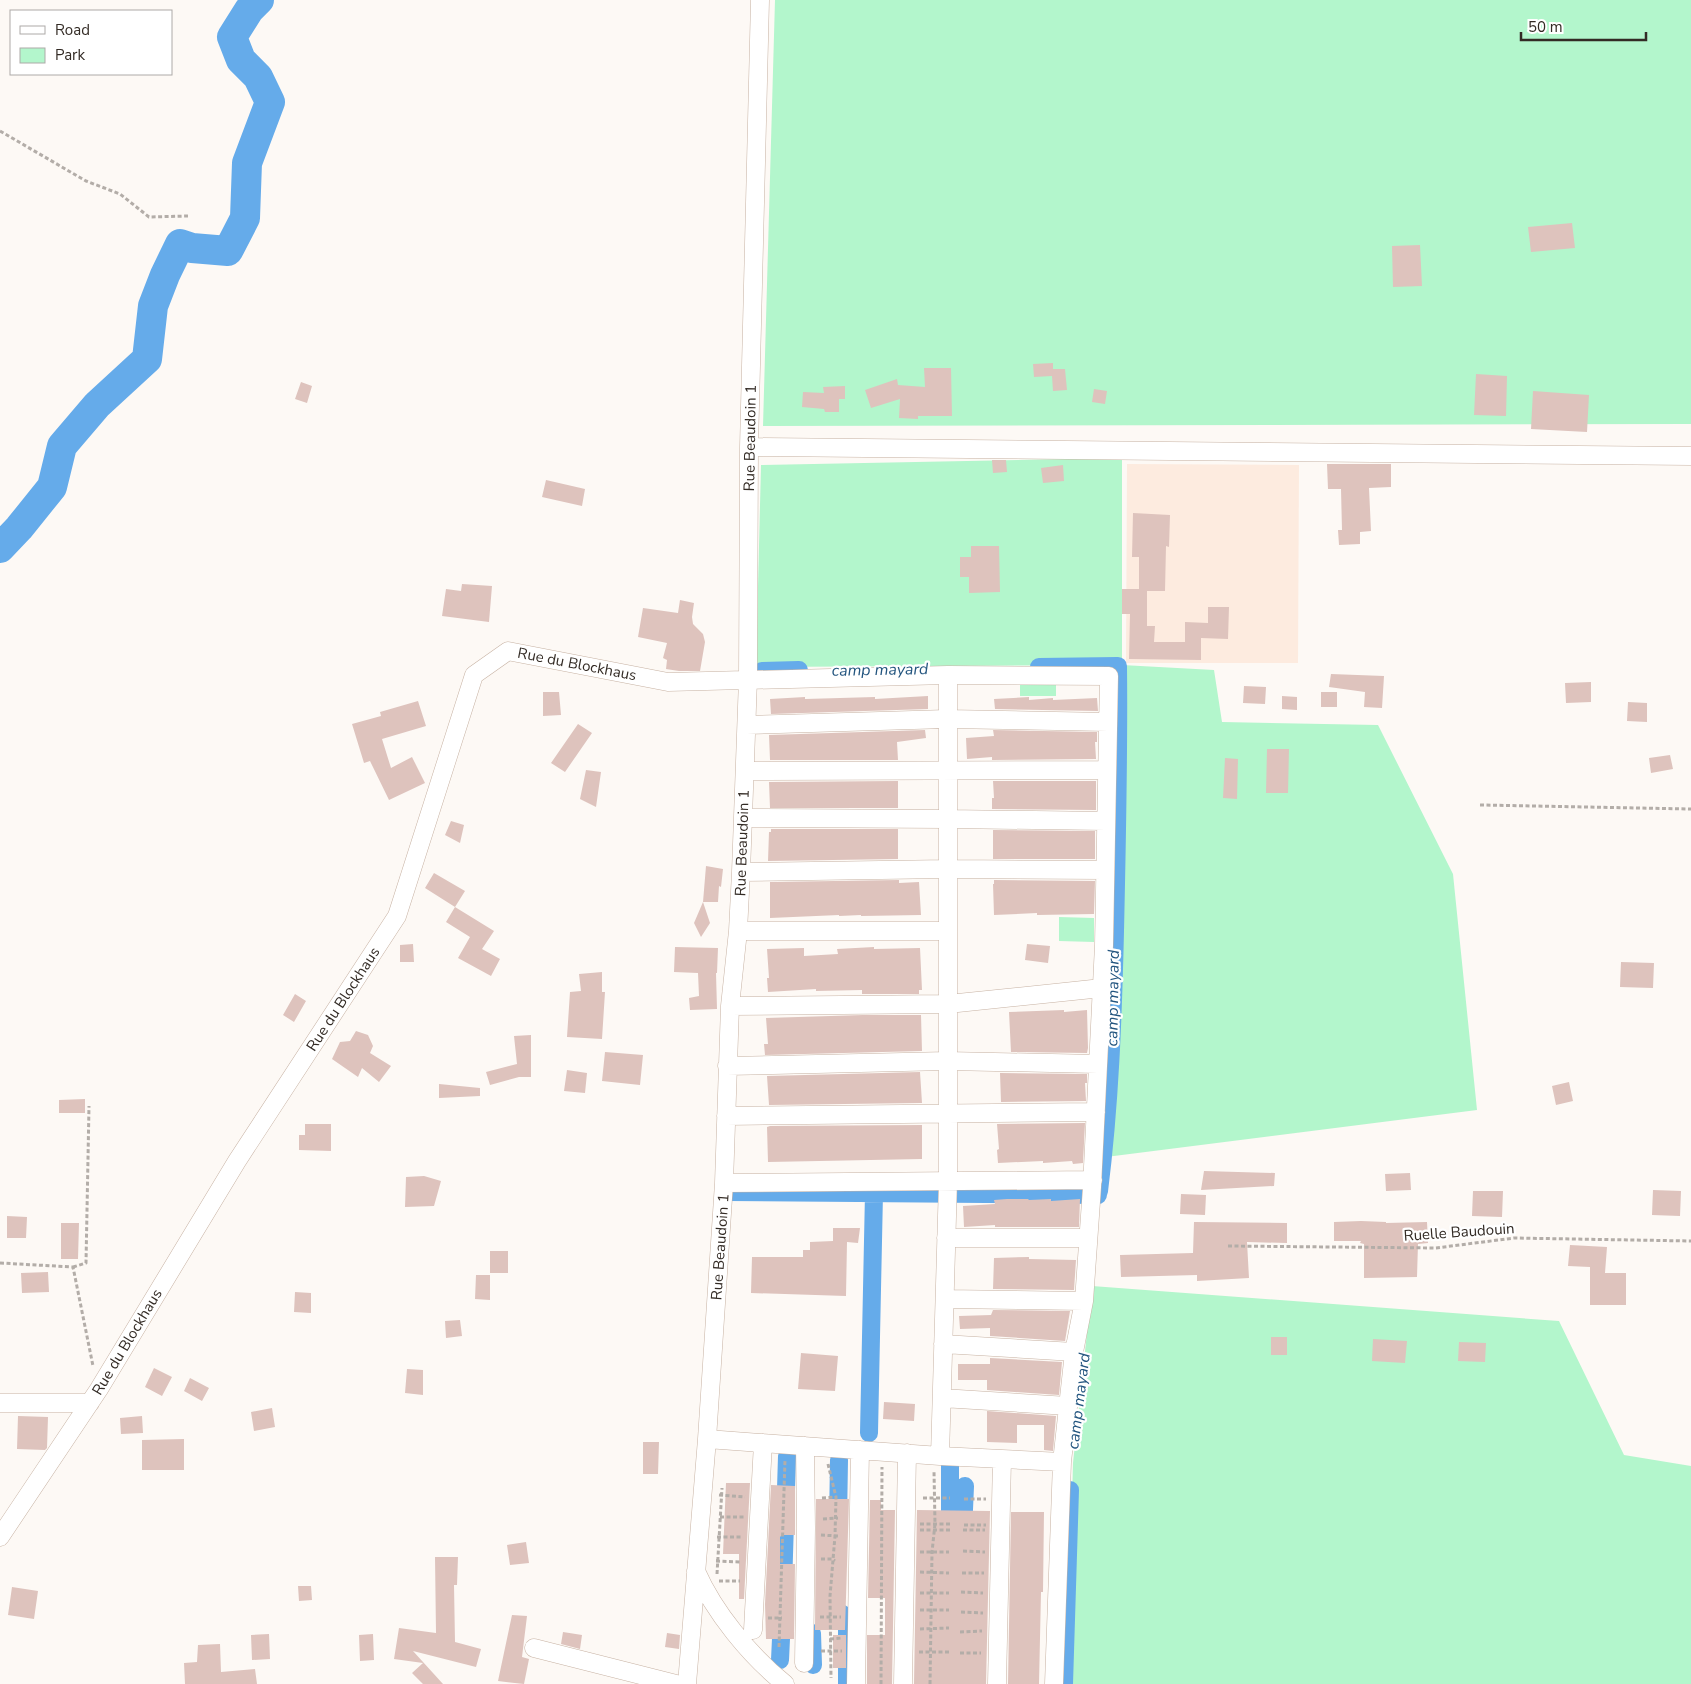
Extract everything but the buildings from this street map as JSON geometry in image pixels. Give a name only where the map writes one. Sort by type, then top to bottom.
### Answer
[{"type":"street","name":"Rue Beaudoin 1","points":[[687,1684],[707,1439],[724,1184],[730,1006],[738,931],[741,872],[748,679],[749,447],[760,0]]},
{"type":"street","points":[[749,447],[1691,456]]},
{"type":"street","name":"Rue du Blockhaus","points":[[0,1537],[94,1396],[237,1161],[397,916],[474,675],[508,651],[668,682],[948,675],[1109,676],[1108,722]]},
{"type":"street","points":[[937,1460],[942,1398],[948,1189],[948,675]]},
{"type":"street","points":[[746,725],[947,719],[1108,722],[1102,988],[1092,1189],[1084,1300],[1074,1352],[1062,1462],[1054,1684]]},
{"type":"street","points":[[745,771],[1107,770]]},
{"type":"street","points":[[743,818],[1106,822]]},
{"type":"street","points":[[741,872],[948,869],[1105,870]]},
{"type":"street","points":[[738,931],[948,931]]},
{"type":"street","points":[[730,1006],[948,1004],[1102,988]]},
{"type":"street","points":[[727,1066],[948,1061],[1098,1064]]},
{"type":"street","points":[[726,1116],[1096,1112]]},
{"type":"street","points":[[724,1184],[948,1189],[1092,1189]]},
{"type":"street","points":[[946,1238],[1088,1238]]},
{"type":"street","points":[[944,1299],[1084,1300]]},
{"type":"street","points":[[943,1344],[1074,1352]]},
{"type":"street","points":[[0,1403],[94,1396]]},
{"type":"street","points":[[942,1398],[1068,1406]]},
{"type":"street","points":[[707,1439],[907,1453],[937,1460],[1002,1459],[1062,1462]]},
{"type":"street","points":[[753,1630],[762,1443]]},
{"type":"street","points":[[805,1446],[808,1657]]},
{"type":"street","points":[[856,1684],[860,1450]]},
{"type":"street","points":[[903,1684],[907,1453]]},
{"type":"street","points":[[997,1684],[1002,1459]]},
{"type":"street","points":[[696,1570],[717,1610],[755,1656],[785,1684]]},
{"type":"street","points":[[534,1648],[676,1684]]},
{"type":"path","points":[[0,131],[86,181],[120,194],[149,216],[188,216]]},
{"type":"path","points":[[1480,805],[1691,809]]},
{"type":"path","points":[[0,1264],[73,1267],[86,1263],[89,1106]]},
{"type":"path","name":"Ruelle Baudouin","points":[[1228,1246],[1436,1248],[1514,1238],[1691,1241]]},
{"type":"path","points":[[73,1267],[94,1396]]},
{"type":"path","points":[[779,1647],[786,1456]]},
{"type":"path","points":[[827,1459],[836,1497],[831,1577],[831,1678]]},
{"type":"path","points":[[930,1684],[932,1552],[937,1460]]},
{"type":"path","points":[[881,1684],[882,1462]]},
{"type":"path","points":[[717,1610],[717,1562],[722,1479]]},
{"type":"path","points":[[714,1494],[749,1498]]},
{"type":"path","points":[[918,1498],[950,1498]]},
{"type":"path","points":[[964,1499],[991,1500]]},
{"type":"path","points":[[715,1516],[748,1517]]},
{"type":"path","points":[[918,1524],[950,1524]]},
{"type":"path","points":[[991,1525],[964,1528],[991,1530]]},
{"type":"path","points":[[918,1530],[950,1530]]},
{"type":"path","points":[[714,1537],[746,1538]]},
{"type":"path","points":[[963,1551],[991,1552]]},
{"type":"path","points":[[917,1552],[949,1552]]},
{"type":"path","points":[[717,1562],[745,1562]]},
{"type":"path","points":[[917,1572],[949,1573]]},
{"type":"path","points":[[962,1573],[990,1574]]},
{"type":"path","points":[[717,1580],[744,1581]]},
{"type":"path","points":[[961,1592],[990,1593]]},
{"type":"path","points":[[917,1593],[949,1593]]},
{"type":"path","points":[[916,1610],[949,1610]]},
{"type":"path","points":[[961,1612],[989,1613]]},
{"type":"path","points":[[812,1617],[847,1617]]},
{"type":"path","points":[[916,1628],[949,1628]]},
{"type":"path","points":[[960,1632],[989,1631]]},
{"type":"path","points":[[808,1657],[830,1652],[846,1651]]},
{"type":"path","points":[[916,1652],[949,1652]]},
{"type":"path","points":[[960,1653],[988,1653]]},
{"type":"shaded area","points":[[1127,464],[1299,465],[1298,663],[1126,663]]},
{"type":"green space","points":[[775,0],[1691,0],[1691,424],[763,426]]},
{"type":"green space","points":[[1122,458],[1122,665],[1214,670],[1222,722],[1378,725],[1453,874],[1477,1110],[1106,1157],[1118,665],[756,667],[761,465]]},
{"type":"green space","points":[[1020,680],[1056,680],[1056,696],[1020,696]]},
{"type":"green space","points":[[1059,917],[1094,918],[1094,942],[1059,941]]},
{"type":"green space","points":[[1092,1286],[1559,1321],[1624,1455],[1691,1466],[1691,1684],[1067,1684],[1073,1463]]},
{"type":"waterway","points":[[0,548],[52,487],[62,446],[97,405],[147,359],[153,306],[180,244],[192,248],[228,251],[245,218],[247,163],[270,102],[258,77],[241,60],[232,37],[249,10],[259,0]]},
{"type":"waterway","name":"camp mayard","points":[[1039,667],[1118,666],[1118,798],[1113,996],[1108,1093],[1099,1191]]},
{"type":"waterway","name":"camp mayard","points":[[762,671],[799,670]]},
{"type":"waterway","points":[[728,1192],[1098,1195]]},
{"type":"waterway","points":[[869,1433],[874,1193]]},
{"type":"waterway","points":[[783,1588],[787,1456]]},
{"type":"waterway","points":[[838,1522],[839,1460]]},
{"type":"waterway","points":[[950,1466],[950,1533]]},
{"type":"waterway","points":[[963,1533],[965,1486]]},
{"type":"waterway","name":"camp mayard","points":[[1064,1684],[1070,1490]]},
{"type":"waterway","points":[[833,1600],[834,1609],[847,1617],[847,1684]]},
{"type":"waterway","points":[[780,1660],[782,1617]]},
{"type":"waterway","points":[[812,1633],[813,1665]]}]
